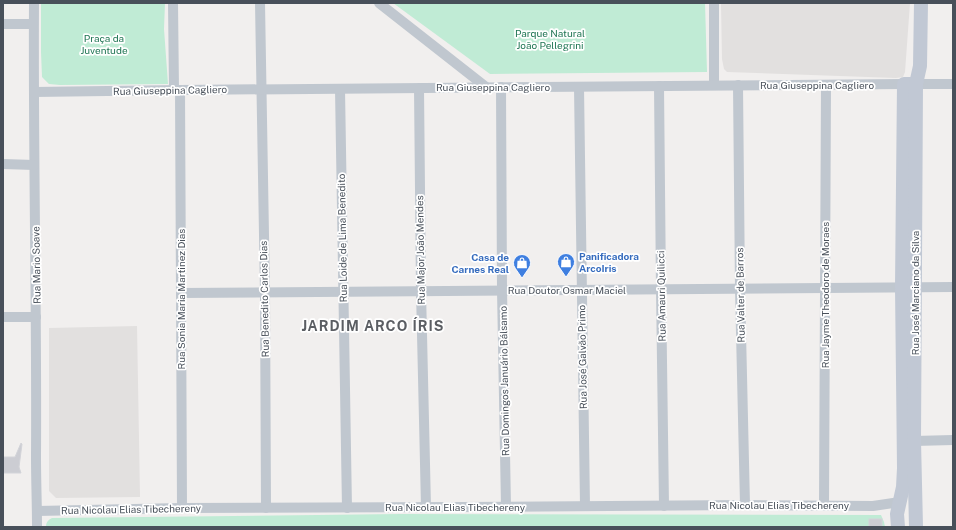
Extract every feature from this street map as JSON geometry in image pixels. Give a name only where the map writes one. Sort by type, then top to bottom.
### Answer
[{"type":"street","name":"Rua Mario Soave","points":[[34,3],[37,527]]},
{"type":"street","name":"Rua Sonia Maria Martinez Dias","points":[[173,3],[177,90],[181,293],[182,508]]},
{"type":"street","name":"Rua Benedito Carlos Dias","points":[[260,3],[265,292],[266,508]]},
{"type":"street","points":[[379,3],[486,87]]},
{"type":"street","points":[[714,3],[714,86]]},
{"type":"street","name":"Rua José Marciano da Silva","points":[[897,522],[903,486],[904,468],[909,287],[910,84],[920,66],[921,3]]},
{"type":"street","points":[[3,24],[33,24]]},
{"type":"street","name":"Rua Giuseppina Cagliero","points":[[34,92],[340,88],[953,84]]},
{"type":"street","name":"Rua Valter de Barros","points":[[738,85],[740,288],[745,505]]},
{"type":"street","name":"Rua Jayme Theodoro de Moraes","points":[[824,505],[826,85]]},
{"type":"street","name":"Rua Amauri Quilicci","points":[[659,86],[664,506]]},
{"type":"street","name":"Rua Domingos Januário Bálsamo","points":[[501,87],[502,290],[506,506]]},
{"type":"street","name":"Rua José Galvão Primo","points":[[579,87],[585,506]]},
{"type":"street","name":"Rua Loide de Lima Benedito","points":[[340,88],[346,508]]},
{"type":"street","name":"Rua Major João Mendes","points":[[418,88],[426,507]]},
{"type":"street","points":[[3,164],[34,165]]},
{"type":"street","name":"Rua José Marciano da Silva","points":[[909,287],[916,525]]},
{"type":"street","name":"Rua Doutor Osmar Maciel","points":[[181,293],[953,287]]},
{"type":"street","points":[[3,317],[36,317]]},
{"type":"street","points":[[914,441],[953,440]]},
{"type":"street","name":"Rua Nicolau Elias Tibechereny","points":[[37,511],[182,508],[506,506],[873,506],[900,502]]},
{"type":"street","name":"Rua Nicolau Elias Tibechereny","points":[[873,506],[887,510],[897,522]]},
{"type":"shaded area","points":[[721,3],[910,3],[905,72],[903,77],[896,78],[727,72],[724,69],[722,59]]},
{"type":"shaded area","points":[[137,326],[140,497],[56,498],[49,491],[49,328]]},
{"type":"green space","name":"Praça da Juventude","points":[[41,3],[165,3],[164,29],[168,84],[49,84],[42,77]]},
{"type":"green space","name":"Parque Natural João Pellegrini","points":[[393,3],[705,3],[707,72],[490,74]]},
{"type":"green space","points":[[401,514],[881,515],[885,527],[46,527],[48,521],[52,518]]},
{"type":"building","points":[[21,443],[19,467],[21,473],[3,473],[3,457],[15,457]]},
{"type":"building","points":[[869,519],[882,519],[882,527],[869,527]]},
{"type":"place","name":"Panificadora ArcoIris","points":[[566,277]]},
{"type":"place","name":"Casa de Carnes Real","points":[[522,278]]},
{"type":"district","name":"JARDIM ARCO ÍRIS","points":[[373,326]]}]
